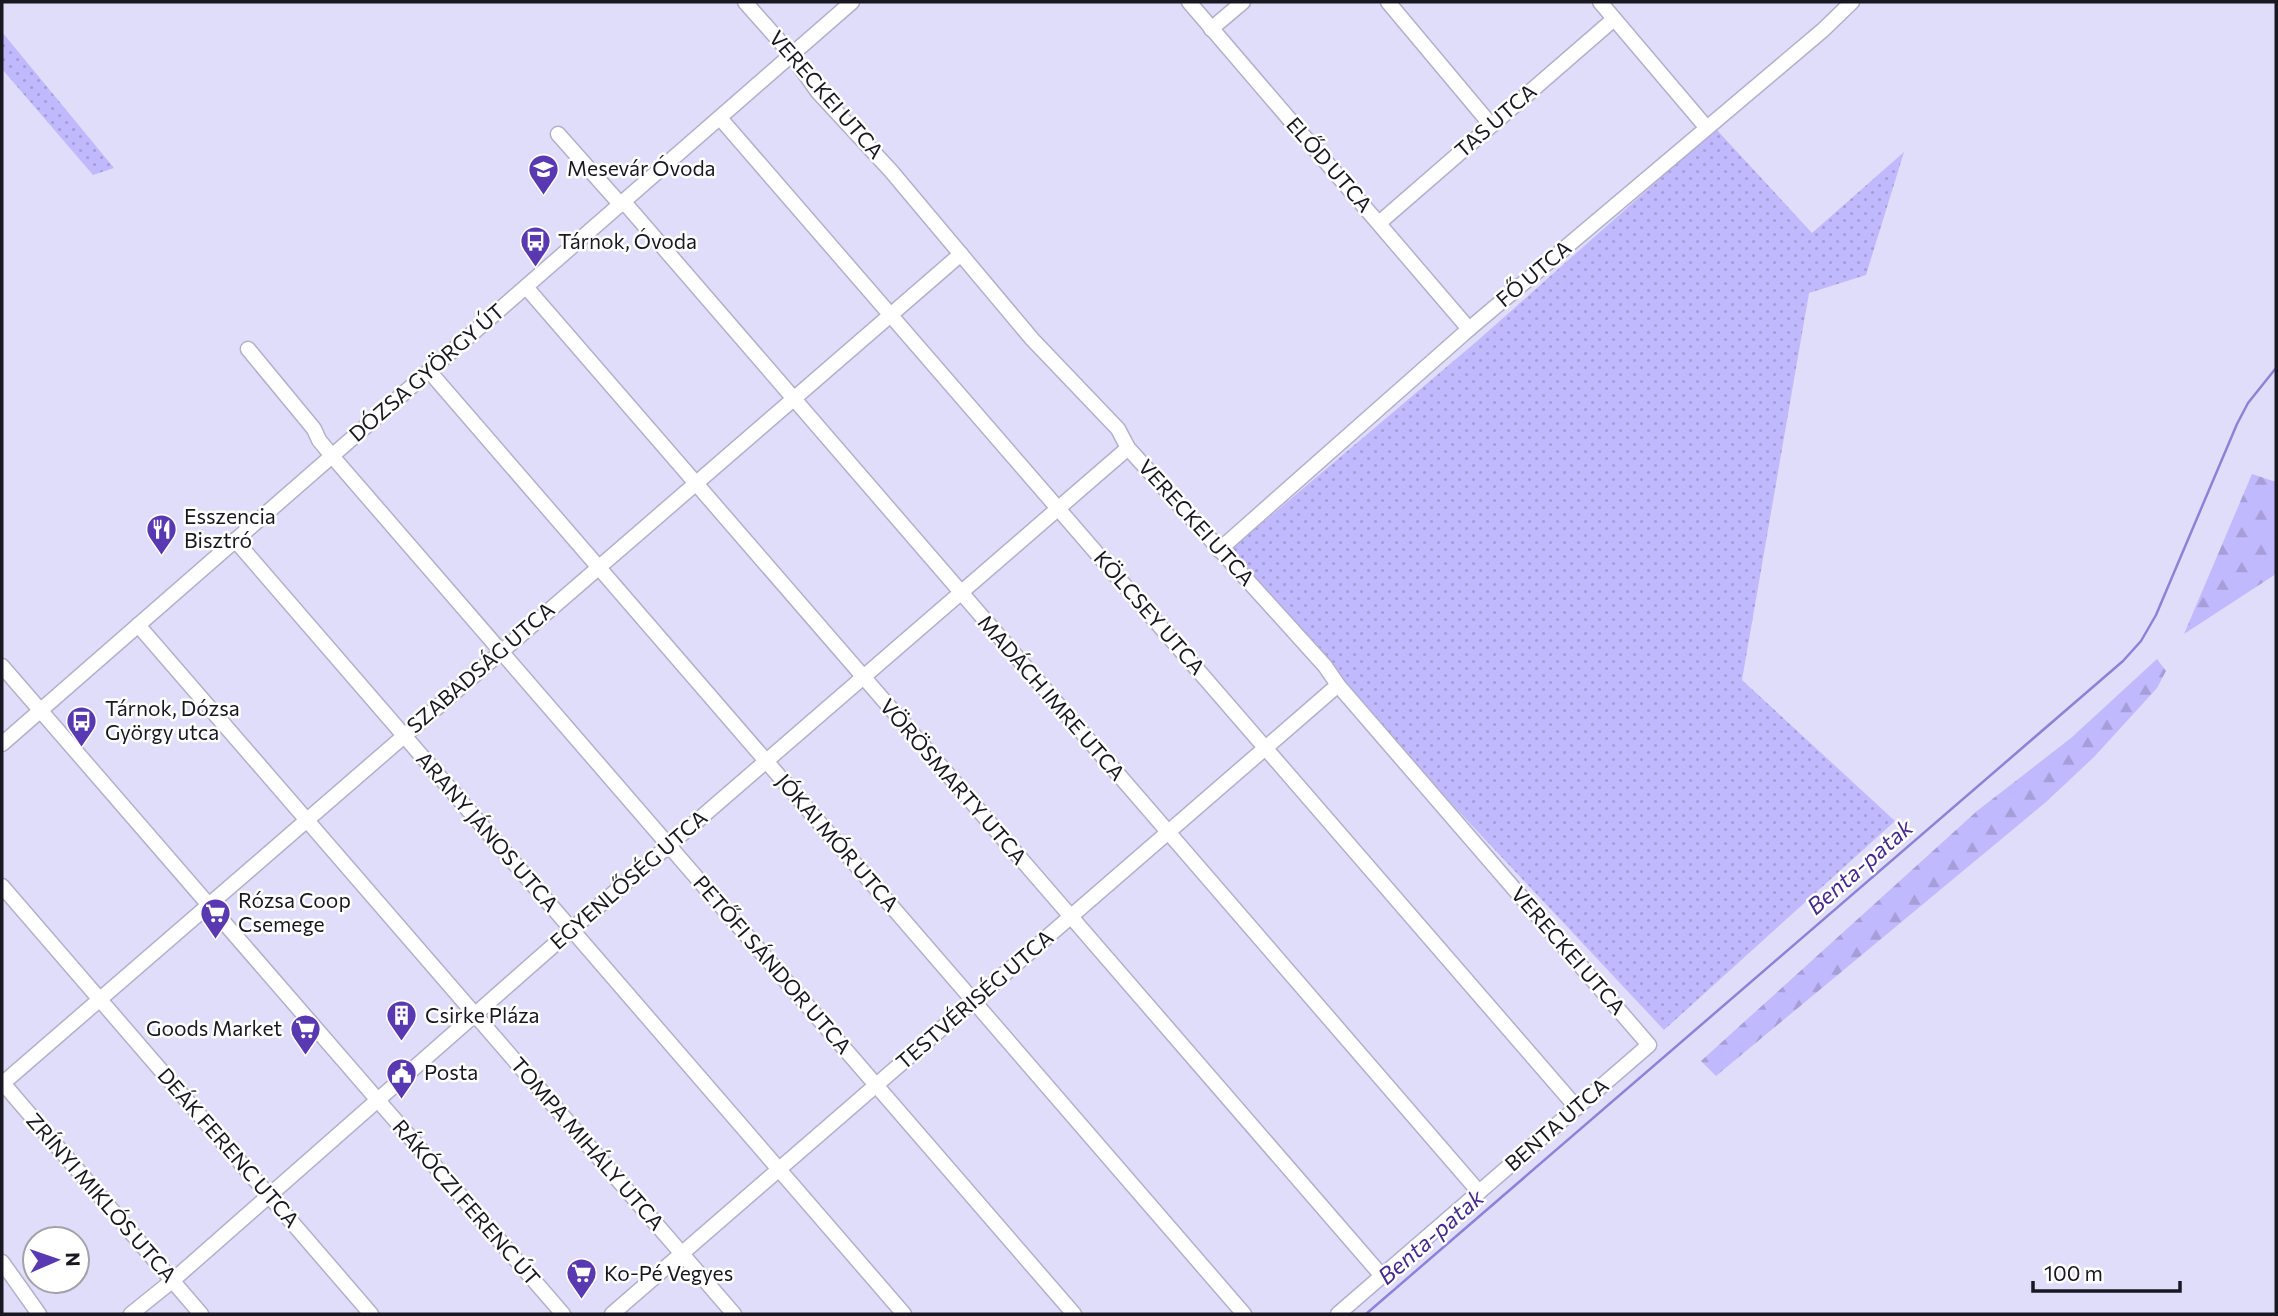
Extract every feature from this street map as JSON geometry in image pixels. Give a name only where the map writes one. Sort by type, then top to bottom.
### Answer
[{"type":"street","name":"VERECKEI UTCA","points":[[745,2],[791,54],[818,92],[884,163],[1041,350],[1118,429],[1128,448],[1325,666],[1338,685],[1649,1045]]},
{"type":"street","name":"DÓZSA GYÖRGY ÚT","points":[[2,744],[852,2]]},
{"type":"street","name":"ELŐD UTCA","points":[[1188,2],[1469,329]]},
{"type":"street","points":[[1211,29],[1243,2]]},
{"type":"street","points":[[1388,2],[1491,125]]},
{"type":"street","points":[[1601,2],[1706,127]]},
{"type":"street","name":"FŐ UTCA","points":[[1219,550],[1469,329],[1823,30],[1852,2]]},
{"type":"street","name":"TAS UTCA","points":[[1379,223],[1614,19]]},
{"type":"street","name":"KÖLCSEY UTCA","points":[[720,118],[1577,1108]]},
{"type":"street","name":"MADÁCH IMRE UTCA","points":[[558,134],[623,204],[1479,1192]]},
{"type":"street","name":"SZABADSÁG UTCA","points":[[2,1083],[961,254]]},
{"type":"street","name":"VÖRÖSMARTY UTCA","points":[[526,287],[1382,1276]]},
{"type":"street","name":"PETŐFI SÁNDOR UTCA","points":[[248,349],[314,429],[318,440],[1074,1314]]},
{"type":"street","name":"JÓKAI MÓR UTCA","points":[[429,371],[1244,1314]]},
{"type":"street","name":"EGYENLŐSÉG UTCA","points":[[131,1314],[1128,448]]},
{"type":"street","name":"ARANY JÁNOS UTCA","points":[[235,540],[904,1314]]},
{"type":"street","name":"TOMPA MIHÁLY UTCA","points":[[138,625],[734,1314]]},
{"type":"street","name":"RÁKÓCZI FERENC ÚT","points":[[2,666],[563,1314]]},
{"type":"street","name":"TESTVÉRISÉG UTCA","points":[[612,1314],[1338,685]]},
{"type":"street","name":"DEÁK FERENC UTCA","points":[[2,886],[372,1314]]},
{"type":"street","name":"BENTA UTCA","points":[[1338,1314],[1649,1045]]},
{"type":"street","name":"ZRÍNYI MIKLÓS UTCA","points":[[2,1083],[201,1314]]},
{"type":"street","points":[[2,1262],[39,1314]]},
{"type":"green space","points":[[2,32],[114,168],[93,175],[2,69]]},
{"type":"green space","points":[[1716,129],[1812,233],[1904,152],[1866,275],[1809,293],[1742,680],[1895,821],[1664,1030],[1221,558],[1476,342]]},
{"type":"green space","points":[[2252,474],[2276,482],[2276,574],[2184,634]]},
{"type":"green space","points":[[2157,659],[2166,671],[2157,688],[2094,757],[2046,802],[1716,1076],[1701,1061],[1977,811],[2071,738]]},
{"type":"waterway","name":"Benta-patak","points":[[1366,1314],[2123,661],[2141,641],[2156,615],[2237,424],[2248,403],[2276,368]]},
{"type":"place","name":"Mesevár Óvoda","points":[[544,196]]},
{"type":"place","name":"Tárnok, Óvoda","points":[[535,269]]},
{"type":"place","name":"Esszencia Bisztró","points":[[161,556]]},
{"type":"place","name":"Tárnok, Dózsa György utca","points":[[82,748]]},
{"type":"place","name":"Rózsa Coop Csemege","points":[[215,940]]},
{"type":"place","name":"Csirke Pláza","points":[[402,1043]]},
{"type":"place","name":"Goods Market","points":[[305,1056]]},
{"type":"place","name":"Posta","points":[[401,1100]]},
{"type":"place","name":"Ko-Pé Vegyes","points":[[581,1301]]}]
